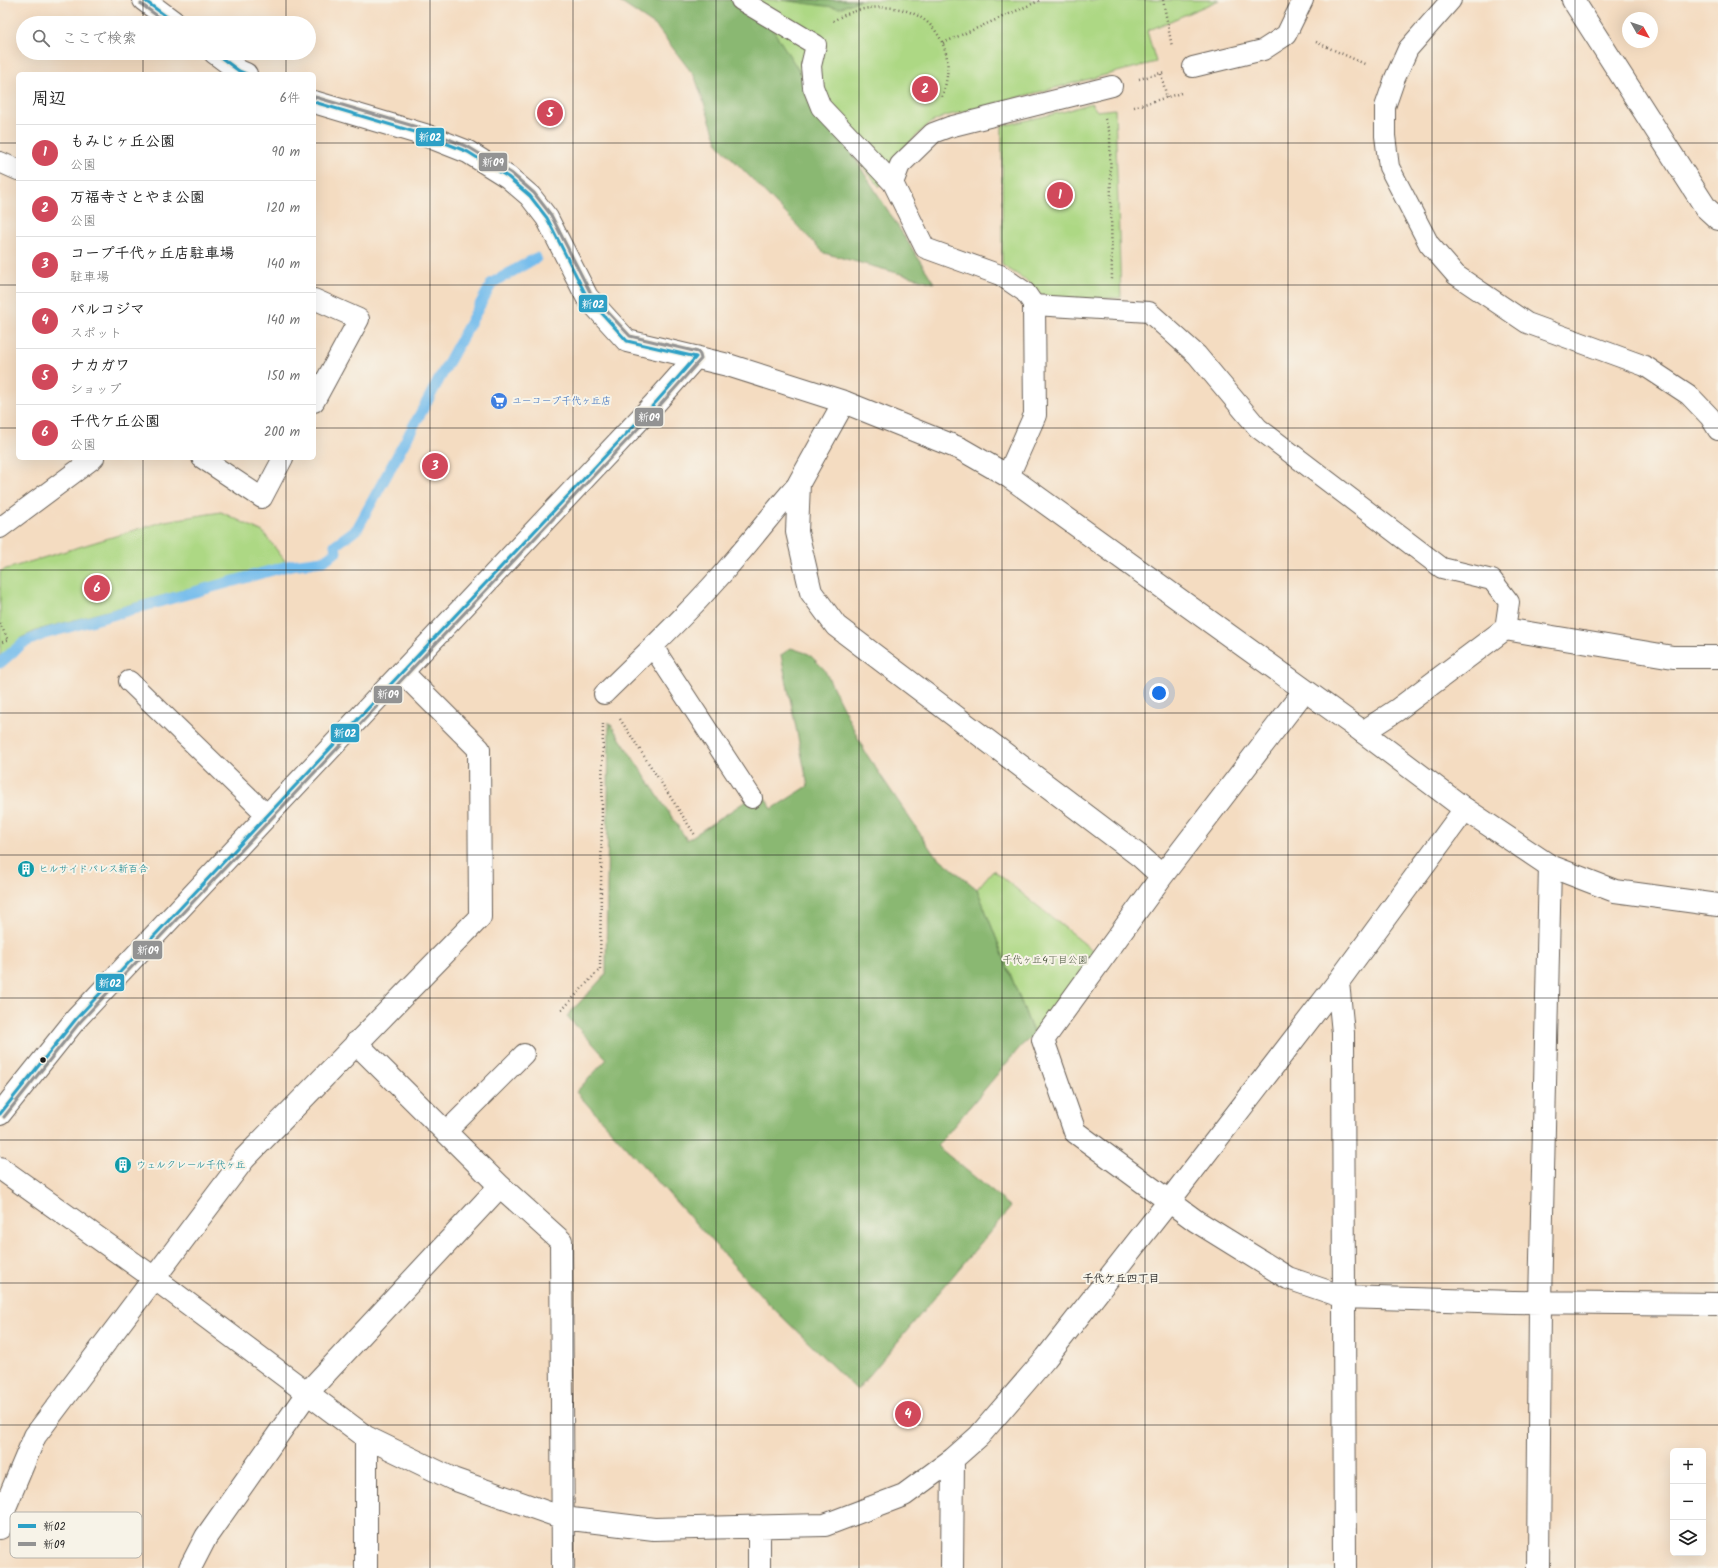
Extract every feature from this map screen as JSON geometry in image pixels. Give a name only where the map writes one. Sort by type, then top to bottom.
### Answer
[{"type":"street","points":[[144,0],[166,16]]},
{"type":"street","points":[[1574,0],[1706,208],[1718,219]]},
{"type":"street","points":[[224,60],[241,72]]},
{"type":"street","points":[[316,103],[425,135],[468,152],[508,177],[530,196],[547,218],[587,297],[627,341],[728,365],[844,402],[961,449],[1008,476],[1304,691],[1363,732],[1465,809],[1550,866],[1615,891],[1718,905]]},
{"type":"street","points":[[1008,476],[1035,415],[1034,305]]},
{"type":"street","points":[[0,1114],[76,1019],[696,357]]},
{"type":"street","points":[[844,402],[799,483],[797,532],[811,592],[836,626],[1141,857],[1162,876]]},
{"type":"street","points":[[1363,732],[1398,710],[1505,629],[1673,657],[1718,657]]},
{"type":"street","points":[[0,1528],[6,1505],[35,1436],[244,1158],[480,917],[479,749],[402,672]]},
{"type":"street","points":[[1304,691],[1162,876],[1043,1040],[1075,1132],[1141,1181],[1170,1200],[1196,1221],[1288,1278],[1344,1297],[1540,1302],[1718,1304]]},
{"type":"street","points":[[0,1168],[154,1278],[366,1437],[453,1479],[564,1518],[654,1529],[825,1525],[904,1495],[953,1459],[979,1436],[1046,1358],[1170,1200],[1338,982],[1465,809]]},
{"type":"street","points":[[1538,1568],[1540,1302],[1550,866]]},
{"type":"street","points":[[1338,982],[1343,1033],[1345,1568]]},
{"type":"street","points":[[356,1043],[500,1186],[561,1241],[564,1518],[563,1568]]},
{"type":"street","points":[[190,1568],[206,1537],[308,1392],[500,1186]]},
{"type":"street","points":[[366,1437],[366,1568]]},
{"type":"street","points":[[952,1568],[953,1459]]},
{"type":"street","points":[[759,1526],[759,1568]]},
{"type":"lane","points":[[741,0],[816,45],[810,66],[813,87],[821,107],[893,183],[925,248],[1000,275],[1025,292],[1034,305],[1112,311],[1149,312],[1197,355],[1258,428],[1442,568],[1492,580],[1509,602],[1505,629]]},
{"type":"lane","points":[[1185,68],[1263,50],[1286,35],[1303,0]]},
{"type":"lane","points":[[1450,0],[1408,49],[1395,78],[1385,107],[1385,136],[1389,167],[1429,244],[1456,275],[1527,323],[1645,366],[1689,395],[1710,417],[1718,430]]},
{"type":"lane","points":[[893,183],[900,165],[933,133],[949,127],[1112,86]]},
{"type":"lane","points":[[0,162],[16,169]]},
{"type":"lane","points":[[316,300],[359,318],[316,398]]},
{"type":"lane","points":[[0,528],[91,460]]},
{"type":"lane","points":[[205,460],[262,498],[282,460]]},
{"type":"lane","points":[[604,694],[653,647],[736,558],[776,508],[799,483]]},
{"type":"lane","points":[[653,647],[752,798]]},
{"type":"lane","points":[[129,681],[267,816]]},
{"type":"lane","points":[[446,1132],[524,1054]]},
{"type":"path","points":[[943,43],[1040,0]]},
{"type":"path","points":[[1112,86],[1185,68],[1162,0]]},
{"type":"path","points":[[895,4],[913,10],[928,22],[943,43],[948,68],[946,84],[938,105]]},
{"type":"path","points":[[816,45],[826,27],[840,14],[852,8]]},
{"type":"path","points":[[1310,46],[1316,42],[1395,78]]},
{"type":"path","points":[[1161,74],[1167,98]]},
{"type":"path","points":[[1104,115],[1110,134],[1112,311]]},
{"type":"path","points":[[0,623],[8,640],[0,643]]},
{"type":"path","points":[[604,694],[695,835]]},
{"type":"path","points":[[562,1010],[600,969],[604,694]]},
{"type":"green space","points":[[617,0],[754,0],[934,283],[824,253],[718,144],[695,77],[656,26]]},
{"type":"green space","points":[[710,0],[1219,0],[1147,31],[1156,62],[946,116],[930,123],[894,157],[880,187],[746,28]]},
{"type":"green space","points":[[782,0],[860,0],[840,8]]},
{"type":"green space","points":[[1091,103],[1097,111],[1115,109],[1121,298],[1046,299],[1026,280],[1002,265],[1002,126],[1066,111]]},
{"type":"green space","points":[[221,512],[263,532],[286,562],[38,630],[21,638],[0,657],[0,572],[3,570],[165,521]]},
{"type":"green space","points":[[791,648],[809,654],[824,669],[865,752],[933,853],[977,889],[1034,1035],[1021,1046],[937,1146],[1011,1207],[857,1390],[768,1303],[576,1092],[607,1059],[567,1016],[606,974],[609,722],[687,840],[761,791],[772,809],[808,786],[781,655]]},
{"type":"green space","name":"千代ヶ丘4丁目公園","points":[[993,870],[1096,953],[1034,1035],[977,889]]},
{"type":"waterway","points":[[0,663],[23,643],[44,634],[291,565],[323,561],[336,552],[335,545],[357,529],[492,283],[536,258]]},
{"type":"transit line","name":"新02","points":[[144,0],[166,16]]},
{"type":"transit line","name":"新09","points":[[141,4],[157,16]]},
{"type":"transit line","name":"新02","points":[[224,60],[241,72]]},
{"type":"transit line","name":"新09","points":[[4,1117],[80,1022],[661,404],[701,359],[698,352],[630,336],[591,294],[551,215],[534,193],[511,173],[470,148],[427,130],[316,97]]},
{"type":"transit line","name":"新02","points":[[316,103],[425,135],[468,152],[508,177],[530,196],[547,218],[587,297],[627,341],[696,357]]},
{"type":"transit line","name":"新02","points":[[0,1114],[76,1019],[657,401],[696,357]]},
{"type":"place","name":"万福寺さとやま公園","points":[[925,89]]},
{"type":"place","name":"ナカガワ","points":[[550,113]]},
{"type":"place","name":"もみじヶ丘公園","points":[[1060,195]]},
{"type":"place","name":"ユーコープ千代ヶ丘店","points":[[499,401]]},
{"type":"place","name":"コープ千代ヶ丘店駐車場","points":[[435,466]]},
{"type":"place","name":"千代ケ丘公園","points":[[97,588]]},
{"type":"place","name":"ヒルサイドパレス新百合","points":[[26,869]]},
{"type":"place","name":"ウェルクレール千代ヶ丘","points":[[123,1165]]},
{"type":"place","name":"パルコジマ","points":[[908,1414]]},
{"type":"district","name":"千代ケ丘四丁目","points":[[1121,1279]]}]
